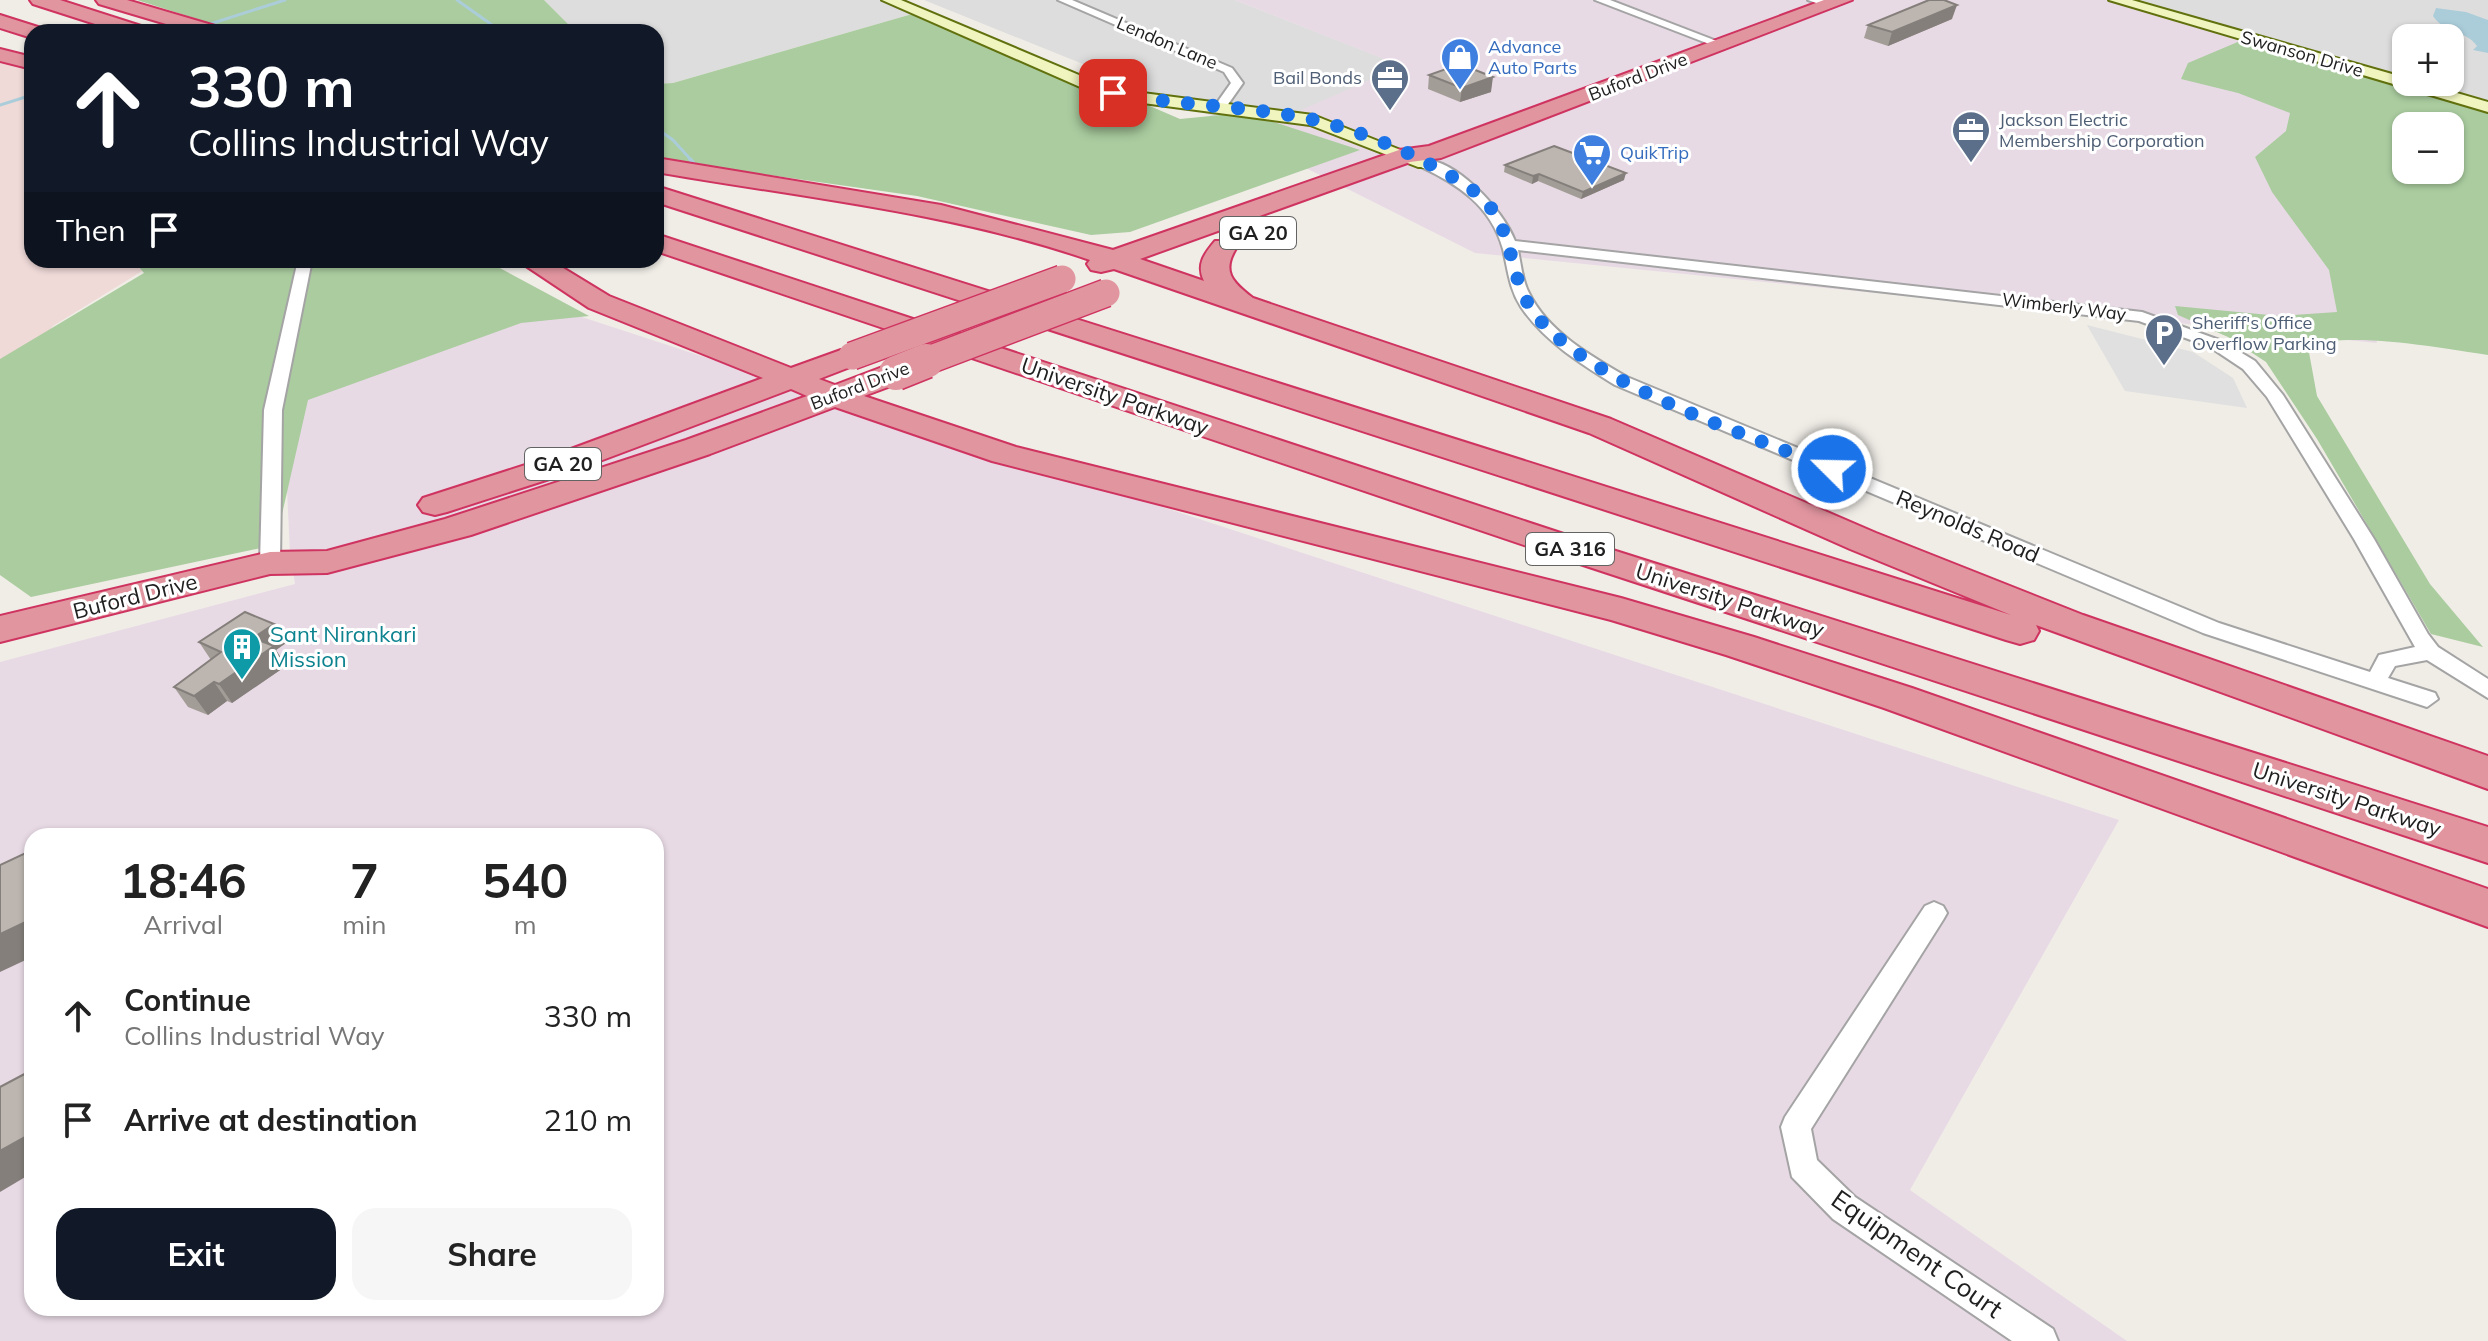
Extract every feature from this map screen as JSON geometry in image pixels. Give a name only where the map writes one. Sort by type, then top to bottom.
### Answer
[{"type":"highway","points":[[40,0],[116,24]]},
{"type":"highway","points":[[106,0],[188,24]]},
{"type":"highway","points":[[185,0],[204,24]]},
{"type":"highway","name":"Buford Drive","points":[[270,563],[320,536],[454,499],[685,419],[1167,240],[1421,157],[1828,2]]},
{"type":"highway","points":[[0,21],[24,29]]},
{"type":"highway","points":[[0,45],[24,56]]},
{"type":"highway","points":[[0,55],[24,59]]},
{"type":"highway","name":"Buford Drive","points":[[0,629],[270,563],[327,562],[475,522],[758,425],[1154,275],[1224,247],[1421,157]]},
{"type":"highway","points":[[664,166],[941,213],[1071,245],[1586,421],[1863,541],[2057,619],[2488,773]]},
{"type":"highway","name":"GA 316","points":[[664,197],[2488,782]]},
{"type":"highway","points":[[1071,245],[1167,240]]},
{"type":"highway","name":"University Parkway","points":[[664,245],[1587,554],[2488,845]]},
{"type":"highway","points":[[1224,247],[1213,261],[1213,278],[1245,306]]},
{"type":"highway","points":[[544,268],[599,302],[683,339],[888,416],[1004,454],[1621,610],[1898,698],[2488,908]]},
{"type":"highway","points":[[683,339],[711,365],[716,383],[707,399],[685,419]]},
{"type":"highway","points":[[758,425],[816,417],[888,416]]},
{"type":"highway","points":[[1621,610],[1683,621],[1808,652],[2004,709],[2488,866]]},
{"type":"street","points":[[889,0],[1083,84],[1143,98],[1313,120],[1421,157]]},
{"type":"street","name":"Lendon Lane","points":[[1063,0],[1228,70],[1237,83],[1220,107]]},
{"type":"street","points":[[1600,0],[1721,45]]},
{"type":"street","name":"Swanson Drive","points":[[2116,0],[2488,107]]},
{"type":"street","name":"Reynolds Road","points":[[1421,157],[1485,200],[1501,220],[1520,292],[1539,320],[1576,352],[1621,381],[2211,628],[2427,699]]},
{"type":"street","name":"Wimberly Way","points":[[1509,245],[1779,273],[2142,317],[2216,344],[2249,365],[2274,395],[2430,652],[2488,690]]},
{"type":"street","points":[[270,563],[273,410],[303,268]]},
{"type":"street","points":[[2375,683],[2387,660],[2430,652]]},
{"type":"street","name":"Equipment Court","points":[[1934,913],[1796,1127],[1803,1167],[1844,1208],[2041,1341]]},
{"type":"shaded area","points":[[544,0],[903,0],[926,10],[664,84],[664,24],[568,24]]},
{"type":"shaded area","points":[[924,0],[1235,0],[1403,66],[1254,133]]},
{"type":"shaded area","points":[[1235,0],[2121,0],[2258,41],[2194,72],[2323,112],[2377,343],[1475,253],[1242,136],[1402,66]]},
{"type":"shaded area","points":[[2122,0],[2488,0],[2488,154],[2464,136],[2464,112],[2392,112],[2392,123],[2193,73],[2257,41]]},
{"type":"shaded area","points":[[0,54],[24,64],[24,268],[147,268],[53,326],[0,397]]},
{"type":"shaded area","points":[[539,303],[2119,820],[1910,1190],[2127,1341],[0,1341],[0,662],[295,584],[290,553],[283,404]]},
{"type":"shaded area","name":"Sheriff's Office Overflow Parking","points":[[2087,325],[2193,352],[2233,378],[2247,408],[2125,391]]},
{"type":"green space","points":[[137,0],[544,0],[568,24],[213,24]]},
{"type":"green space","points":[[926,10],[1180,119],[1231,114],[1265,119],[1360,150],[1130,232],[1091,235],[917,196],[664,160],[664,84]]},
{"type":"green space","points":[[2240,41],[2392,85],[2392,96],[2432,96],[2488,112],[2488,355],[2370,340],[2325,342],[2308,347],[2317,396],[2430,584],[2483,647],[2431,634],[2317,439],[2266,362],[2228,337],[2178,315],[2175,306],[2280,316],[2337,312],[2329,270],[2272,192],[2255,157],[2286,131],[2290,113],[2238,93],[2181,79],[2188,63]]},
{"type":"green space","points":[[140,268],[500,268],[589,316],[521,323],[308,400],[275,545],[31,597],[0,575],[0,359],[144,273]]},
{"type":"water","points":[[2436,8],[2466,12],[2488,20],[2488,53],[2473,50],[2477,46],[2464,36],[2464,24],[2440,24],[2433,16]]},
{"type":"building","points":[[1929,0],[1944,0],[1957,5],[1892,32],[1868,25]]},
{"type":"building","points":[[1460,64],[1493,77],[1462,88],[1429,75]]},
{"type":"building","points":[[1554,146],[1626,173],[1583,192],[1539,174],[1533,176],[1505,165]]},
{"type":"building","points":[[245,612],[274,624],[253,638],[274,646],[219,684],[214,682],[194,696],[174,687],[221,652],[199,642]]},
{"type":"building","points":[[24,854],[24,923],[0,934],[0,865]]},
{"type":"building","points":[[24,1074],[24,1138],[0,1151],[0,1087]]},
{"type":"waterway","points":[[210,24],[285,0]]},
{"type":"waterway","points":[[457,0],[491,24]]},
{"type":"waterway","points":[[0,105],[24,98]]},
{"type":"waterway","points":[[664,134],[692,161]]},
{"type":"waterway","points":[[690,159],[699,170]]},
{"type":"place","name":"Advance Auto Parts","points":[[1460,91]]},
{"type":"place","name":"Bail Bonds","points":[[1390,112]]},
{"type":"place","name":"Jackson Electric Membership Corporation","points":[[1971,164]]},
{"type":"place","name":"QuikTrip","points":[[1592,187]]},
{"type":"place","name":"Sheriff's Office Overflow Parking","points":[[2164,367]]},
{"type":"place","name":"Sant Nirankari Mission","points":[[242,681]]},
{"type":"route","points":[[1113,93],[1313,120],[1381,144],[1440,170],[1474,191],[1497,214],[1509,245],[1520,292],[1539,320],[1576,352],[1621,381],[1832,469]]}]
